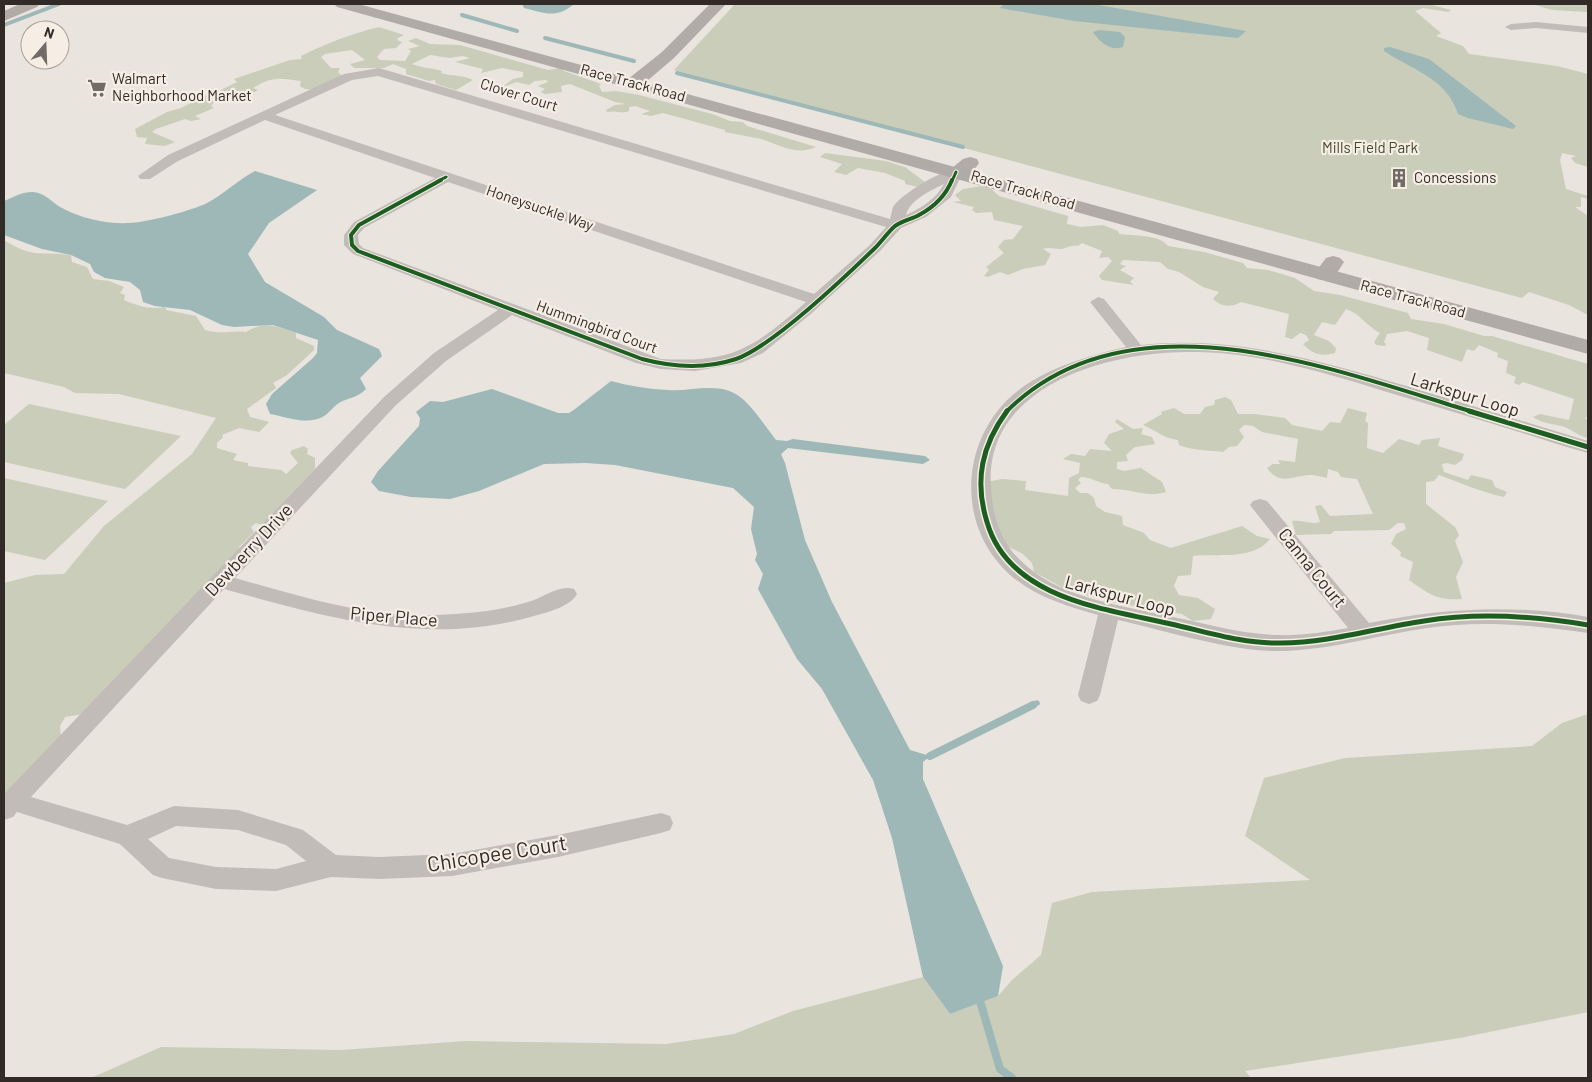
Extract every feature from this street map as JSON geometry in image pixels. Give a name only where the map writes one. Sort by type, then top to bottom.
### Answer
[{"type":"main road","points":[[4,16],[32,4]]},
{"type":"main road","name":"Race Track Road","points":[[342,4],[380,7],[963,167],[1329,268],[1588,347]]},
{"type":"main road","name":"Race Track Road","points":[[1329,268],[1588,331]]},
{"type":"street","points":[[640,79],[668,55],[718,4]]},
{"type":"street","points":[[1510,27],[1536,26],[1588,30]]},
{"type":"street","name":"Clover Court","points":[[145,176],[172,158],[348,77],[363,73],[386,73],[896,225]]},
{"type":"street","name":"Honeysuckle Way","points":[[264,116],[816,300]]},
{"type":"street","name":"Hummingbird Court","points":[[446,177],[359,225],[351,235],[352,245],[358,251],[642,360],[661,364],[694,366],[735,359],[757,349],[875,248],[896,225],[921,214],[946,194],[963,167]]},
{"type":"street","points":[[1098,302],[1136,349]]},
{"type":"street","name":"Dewberry Drive","points":[[8,806],[390,401],[420,373],[510,309]]},
{"type":"street","name":"Larkspur Loop","points":[[1588,447],[1290,358],[1201,346],[1136,349],[1079,364],[1059,372],[1026,393],[1012,406],[991,434],[982,454],[978,472],[979,493],[987,529],[1002,556],[1027,577],[1058,594],[1110,610],[1234,638],[1263,642],[1307,642],[1443,618],[1527,617],[1588,625]]},
{"type":"street","name":"Canna Court","points":[[1260,505],[1364,632]]},
{"type":"street","name":"Piper Place","points":[[220,581],[344,614],[433,623],[505,616],[531,611],[567,594]]},
{"type":"street","points":[[1089,695],[1110,610]]},
{"type":"street","name":"Chicopee Court","points":[[8,806],[128,836],[162,867],[216,878],[276,880],[331,866],[379,868],[452,865],[558,846],[661,824]]},
{"type":"street","points":[[128,836],[174,816],[238,820],[294,837],[331,866]]},
{"type":"green space","name":"Mills Field Park","points":[[735,4],[1428,4],[1451,10],[1448,12],[1423,8],[1415,11],[1441,33],[1436,36],[1463,46],[1469,54],[1557,66],[1588,74],[1588,167],[1575,163],[1571,158],[1576,156],[1562,153],[1560,160],[1566,189],[1588,196],[1588,199],[1581,197],[1581,207],[1575,207],[1588,216],[1588,315],[1569,305],[1529,292],[1522,298],[674,70]]},
{"type":"green space","points":[[1532,4],[1588,4],[1588,12],[1552,10]]},
{"type":"green space","points":[[379,27],[404,35],[398,38],[397,40],[402,42],[396,48],[384,49],[377,57],[380,60],[405,61],[411,51],[408,49],[420,46],[408,41],[416,38],[430,44],[460,45],[548,70],[561,68],[564,71],[601,84],[599,86],[602,92],[616,91],[639,95],[712,114],[730,121],[743,122],[747,126],[816,147],[808,150],[793,150],[764,140],[725,132],[725,130],[663,113],[651,116],[641,114],[650,111],[635,106],[629,107],[627,112],[607,112],[606,110],[615,105],[626,104],[615,102],[570,84],[561,86],[562,92],[545,94],[541,92],[545,89],[538,86],[548,82],[546,80],[535,81],[529,85],[516,82],[501,88],[513,79],[523,77],[523,72],[502,68],[481,73],[483,69],[455,62],[470,58],[463,56],[450,58],[430,55],[412,64],[473,80],[456,90],[436,84],[435,80],[429,81],[406,74],[406,69],[393,64],[384,68],[354,68],[350,64],[365,60],[352,50],[325,54],[321,57],[331,68],[340,68],[338,72],[342,76],[321,87],[310,90],[300,86],[301,81],[282,79],[266,81],[253,88],[258,90],[255,92],[210,99],[214,102],[211,106],[214,108],[195,116],[201,119],[191,121],[185,119],[152,132],[175,142],[165,146],[145,144],[147,138],[137,137],[135,129],[167,112],[181,108],[209,94],[223,93],[221,90],[237,82],[234,79],[290,60],[302,59],[301,56],[329,43]]},
{"type":"green space","points":[[825,153],[886,161],[905,167],[925,182],[918,187],[905,184],[905,181],[885,173],[858,168],[846,175],[834,172],[842,164],[820,157]]},
{"type":"green space","points":[[982,186],[989,187],[999,196],[1068,216],[1067,224],[1081,227],[1103,225],[1118,231],[1119,234],[1152,237],[1159,239],[1168,246],[1204,252],[1243,263],[1247,268],[1268,270],[1295,278],[1314,291],[1340,295],[1408,313],[1411,319],[1444,324],[1484,336],[1492,336],[1588,364],[1588,416],[1585,418],[1588,421],[1588,438],[1567,428],[1533,417],[1540,414],[1569,420],[1574,399],[1523,382],[1519,385],[1514,383],[1516,377],[1506,373],[1508,361],[1497,357],[1498,353],[1479,345],[1474,351],[1467,349],[1462,362],[1427,350],[1429,338],[1407,331],[1387,334],[1384,342],[1385,346],[1376,345],[1374,342],[1380,333],[1370,327],[1356,314],[1346,309],[1335,325],[1322,322],[1314,335],[1329,341],[1336,348],[1335,353],[1322,355],[1310,350],[1303,344],[1309,340],[1306,335],[1300,333],[1292,339],[1285,337],[1289,314],[1241,302],[1230,306],[1220,304],[1213,299],[1219,292],[1203,287],[1179,272],[1168,269],[1160,262],[1123,260],[1120,264],[1126,266],[1120,270],[1134,278],[1130,282],[1134,285],[1102,280],[1099,276],[1112,261],[1108,257],[1099,258],[1102,251],[1082,243],[1078,246],[1061,249],[1043,249],[1051,254],[1045,265],[1023,269],[1008,275],[1000,272],[988,277],[984,276],[989,270],[986,267],[1004,253],[998,247],[1004,240],[1013,239],[1023,226],[994,220],[992,212],[976,213],[972,210],[974,207],[953,202],[961,201],[955,195],[963,189]]},
{"type":"green space","points":[[4,240],[30,252],[71,255],[72,262],[87,267],[93,279],[109,281],[124,287],[120,293],[125,295],[124,300],[144,307],[165,307],[166,310],[196,316],[205,330],[246,332],[259,327],[271,326],[296,333],[296,338],[314,346],[314,350],[287,375],[273,383],[276,388],[247,409],[250,417],[269,422],[259,432],[239,428],[222,435],[223,437],[217,443],[217,448],[237,454],[233,460],[248,463],[248,466],[281,470],[286,474],[298,463],[290,453],[292,450],[304,446],[308,449],[307,454],[315,458],[315,469],[262,525],[256,523],[251,527],[254,532],[239,547],[239,550],[83,714],[65,717],[60,726],[61,737],[4,796],[4,583],[35,575],[64,574],[104,526],[192,454],[216,418],[119,394],[75,393],[64,387],[4,373]]},
{"type":"green space","points":[[1225,397],[1231,400],[1238,414],[1285,418],[1292,425],[1322,431],[1330,422],[1340,423],[1348,408],[1367,413],[1365,421],[1368,423],[1367,448],[1383,453],[1399,439],[1419,445],[1422,440],[1440,438],[1438,446],[1464,454],[1462,460],[1455,465],[1442,464],[1444,472],[1468,480],[1471,475],[1492,480],[1495,487],[1507,492],[1504,497],[1496,495],[1439,475],[1434,481],[1426,482],[1426,504],[1455,527],[1459,535],[1455,541],[1463,562],[1456,577],[1462,599],[1446,599],[1434,596],[1409,580],[1413,562],[1400,556],[1401,552],[1391,544],[1396,534],[1406,529],[1404,523],[1398,523],[1389,530],[1334,531],[1331,534],[1296,535],[1292,521],[1320,522],[1315,506],[1321,505],[1330,516],[1373,514],[1357,479],[1341,477],[1338,472],[1328,469],[1327,478],[1304,475],[1282,479],[1272,474],[1267,468],[1273,464],[1280,464],[1278,460],[1295,462],[1298,439],[1262,432],[1253,426],[1244,425],[1239,430],[1244,437],[1237,446],[1229,447],[1223,452],[1179,445],[1178,440],[1164,436],[1143,425],[1162,414],[1161,412],[1174,408],[1184,414],[1200,414],[1205,407],[1214,405],[1215,400]]},
{"type":"green space","points":[[29,404],[181,436],[125,489],[4,462],[4,425]]},
{"type":"green space","points":[[1117,419],[1133,429],[1143,428],[1141,434],[1152,437],[1155,444],[1135,447],[1126,455],[1128,461],[1117,462],[1117,469],[1124,471],[1141,468],[1162,482],[1166,492],[1146,494],[1112,489],[1108,484],[1081,477],[1078,480],[1081,483],[1075,488],[1080,493],[1088,493],[1094,498],[1096,506],[1105,512],[1122,516],[1123,525],[1144,533],[1150,540],[1171,548],[1242,526],[1257,536],[1270,539],[1254,551],[1234,555],[1193,556],[1191,575],[1178,576],[1174,586],[1179,595],[1198,598],[1215,609],[1211,619],[1193,621],[1182,614],[1116,603],[1067,590],[1034,572],[1032,563],[1023,554],[1007,546],[987,511],[987,482],[1002,479],[1026,481],[1025,490],[1068,496],[1069,478],[1079,473],[1080,463],[1063,459],[1071,454],[1085,456],[1090,449],[1112,451],[1104,443],[1109,434],[1124,429],[1115,422]]},
{"type":"green space","points":[[4,478],[108,501],[45,560],[4,551]]},
{"type":"green space","points":[[1588,714],[1588,1012],[1460,1038],[1245,1071],[1251,1078],[91,1078],[161,1047],[341,1050],[466,1041],[666,1044],[734,1034],[793,1011],[923,977],[950,1014],[998,996],[1012,980],[1041,955],[1052,903],[1092,892],[1310,880],[1245,836],[1264,778],[1345,758],[1532,746],[1562,723]]},
{"type":"water","points":[[522,4],[574,4],[562,12],[550,14],[524,8]]},
{"type":"water","points":[[1004,4],[1093,4],[1246,31],[1238,38],[1074,21],[1000,8]]},
{"type":"water","points":[[1099,30],[1120,32],[1125,37],[1123,47],[1110,47],[1102,42],[1093,32]]},
{"type":"water","points":[[1390,47],[1429,59],[1516,126],[1513,129],[1458,114],[1453,102],[1437,83],[1384,51],[1384,48]]},
{"type":"water","points":[[255,171],[317,190],[269,223],[248,254],[265,282],[324,317],[337,330],[379,349],[382,356],[360,378],[366,389],[359,395],[339,403],[326,415],[318,419],[304,421],[270,414],[266,404],[272,394],[313,358],[317,353],[318,340],[273,325],[234,327],[222,325],[190,310],[155,306],[143,302],[140,290],[130,282],[105,278],[94,272],[90,264],[71,255],[42,249],[4,235],[4,201],[25,193],[42,194],[62,208],[86,218],[112,223],[136,222],[169,216],[201,206]]},
{"type":"water","points":[[611,381],[661,390],[718,388],[727,390],[745,401],[776,440],[787,441],[793,439],[925,456],[930,460],[923,464],[788,448],[781,454],[805,540],[832,602],[910,750],[930,756],[923,762],[923,779],[1003,966],[998,996],[950,1014],[923,977],[892,838],[873,780],[822,689],[797,659],[758,589],[763,574],[755,560],[757,554],[751,529],[754,507],[733,488],[615,465],[586,463],[544,464],[479,491],[450,499],[411,497],[379,491],[371,482],[378,471],[419,426],[420,418],[416,412],[430,401],[443,402],[492,389],[558,413],[569,413]]},
{"type":"waterway","points":[[4,25],[59,4]]},
{"type":"waterway","points":[[462,15],[517,31]]},
{"type":"waterway","points":[[545,38],[634,61]]},
{"type":"waterway","points":[[677,73],[963,147]]},
{"type":"waterway","points":[[1030,706],[1037,703]]},
{"type":"waterway","points":[[930,756],[1033,705]]},
{"type":"waterway","points":[[980,1001],[1000,1069],[1012,1078]]},
{"type":"cycle path","points":[[446,177],[359,225],[351,235],[352,245],[358,251],[642,359],[661,364],[695,366],[735,359],[757,349],[806,310],[875,248],[896,225],[921,214],[946,194],[956,172]]},
{"type":"cycle path","points":[[1588,447],[1316,365],[1286,358],[1227,349],[1166,347],[1131,351],[1096,359],[1062,371],[1032,389],[1007,411],[989,439],[980,472],[983,510],[988,526],[994,540],[1011,564],[1049,590],[1103,609],[1232,638],[1263,643],[1294,643],[1331,639],[1425,620],[1462,616],[1516,616],[1588,625]]},
{"type":"place","name":"Walmart Neighborhood Market","points":[[97,88]]},
{"type":"place","name":"Concessions","points":[[1399,178]]}]
